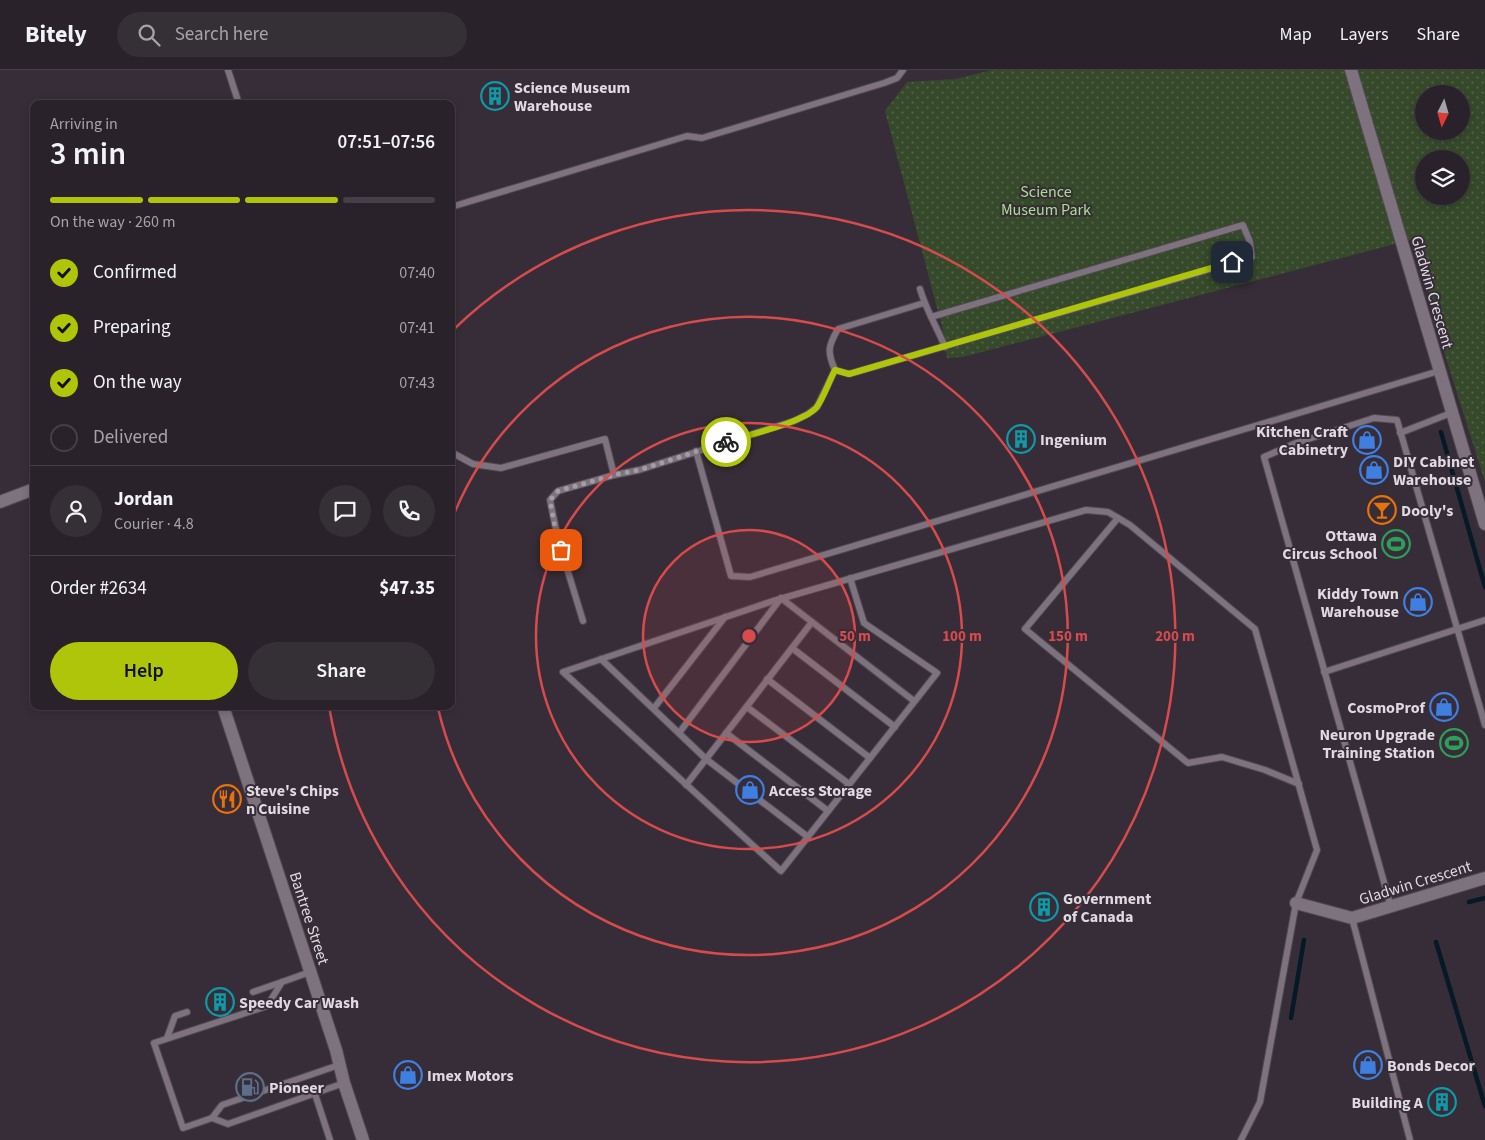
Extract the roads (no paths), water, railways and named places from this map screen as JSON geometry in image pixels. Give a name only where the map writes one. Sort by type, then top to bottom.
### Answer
[{"type":"street","name":"Gladwin Crescent","points":[[1351,70],[1485,524]]},
{"type":"street","points":[[0,502],[30,491]]},
{"type":"street","name":"Bantree Street","points":[[223,710],[363,1140]]},
{"type":"street","name":"Gladwin Crescent","points":[[1296,903],[1352,918],[1485,878]]},
{"type":"lane","points":[[228,70],[238,100]]},
{"type":"lane","points":[[455,206],[687,136],[702,138],[884,83],[897,78],[902,70]]},
{"type":"lane","points":[[835,370],[849,374],[1252,257],[1250,242],[1243,225],[931,317]]},
{"type":"lane","points":[[920,289],[924,304],[945,347]]},
{"type":"lane","points":[[583,621],[556,531],[550,500],[558,491],[639,470],[794,421],[808,414],[817,407],[835,370],[830,358],[830,343],[838,329],[924,304]]},
{"type":"lane","points":[[696,451],[731,576],[750,578],[1439,371]]},
{"type":"lane","points":[[1400,432],[1451,414]]},
{"type":"lane","points":[[1391,907],[1264,457],[1296,443],[1374,418],[1397,420],[1485,725]]},
{"type":"lane","points":[[455,454],[473,464],[501,468],[605,439],[614,475]]},
{"type":"lane","points":[[850,578],[864,623],[937,673],[781,871],[563,672],[781,598],[850,578],[1086,510],[1108,512],[1130,525],[1255,629],[1317,850],[1296,903],[1260,1102],[1241,1140]]},
{"type":"lane","points":[[1118,518],[1025,629],[1188,763],[1222,757],[1265,770],[1299,784]]},
{"type":"lane","points":[[781,598],[914,701]]},
{"type":"lane","points":[[679,733],[781,598]]},
{"type":"lane","points":[[654,708],[725,617]]},
{"type":"lane","points":[[1324,672],[1485,620]]},
{"type":"lane","points":[[686,785],[812,622]]},
{"type":"lane","points":[[792,648],[895,727]]},
{"type":"lane","points":[[601,658],[706,759],[808,837]]},
{"type":"lane","points":[[768,680],[870,758]]},
{"type":"lane","points":[[747,707],[849,784]]},
{"type":"lane","points":[[726,733],[828,811]]},
{"type":"lane","points":[[1352,918],[1410,1140]]},
{"type":"lane","points":[[253,992],[310,972]]},
{"type":"lane","points":[[282,982],[267,1006],[154,1043],[183,1128],[212,1118],[222,1104],[339,1065]]},
{"type":"lane","points":[[167,1038],[175,1016],[187,1012]]},
{"type":"lane","points":[[212,1118],[228,1124],[344,1083]]},
{"type":"lane","points":[[315,1094],[330,1140]]},
{"type":"waterway","points":[[1441,432],[1485,587]]},
{"type":"waterway","points":[[1469,902],[1485,898]]},
{"type":"waterway","points":[[1291,1018],[1304,940]]},
{"type":"waterway","points":[[1436,942],[1485,1106]]},
{"type":"place","name":"Science Museum Warehouse","points":[[495,96]]},
{"type":"place","name":"Ingenium","points":[[1021,439]]},
{"type":"place","name":"Kitchen Craft Cabinetry","points":[[1367,440]]},
{"type":"place","name":"DIY Cabinet Warehouse","points":[[1374,470]]},
{"type":"place","name":"Dooly's","points":[[1382,510]]},
{"type":"place","name":"Ottawa Circus School","points":[[1396,544]]},
{"type":"place","name":"Kiddy Town Warehouse","points":[[1418,602]]},
{"type":"place","name":"CosmoProf","points":[[1444,707]]},
{"type":"place","name":"Neuron Upgrade Training Station","points":[[1454,743]]},
{"type":"place","name":"Access Storage","points":[[750,790]]},
{"type":"place","name":"Steve's Chips n Cuisine","points":[[227,799]]},
{"type":"place","name":"Government of Canada","points":[[1044,907]]},
{"type":"place","name":"Speedy Car Wash","points":[[220,1002]]},
{"type":"place","name":"Bonds Decor","points":[[1368,1065]]},
{"type":"place","name":"Imex Motors","points":[[408,1075]]},
{"type":"place","name":"Pioneer","points":[[250,1087]]},
{"type":"place","name":"Building A","points":[[1442,1102]]},
{"type":"park label","name":"Science Museum Park","points":[[1046,200]]}]
